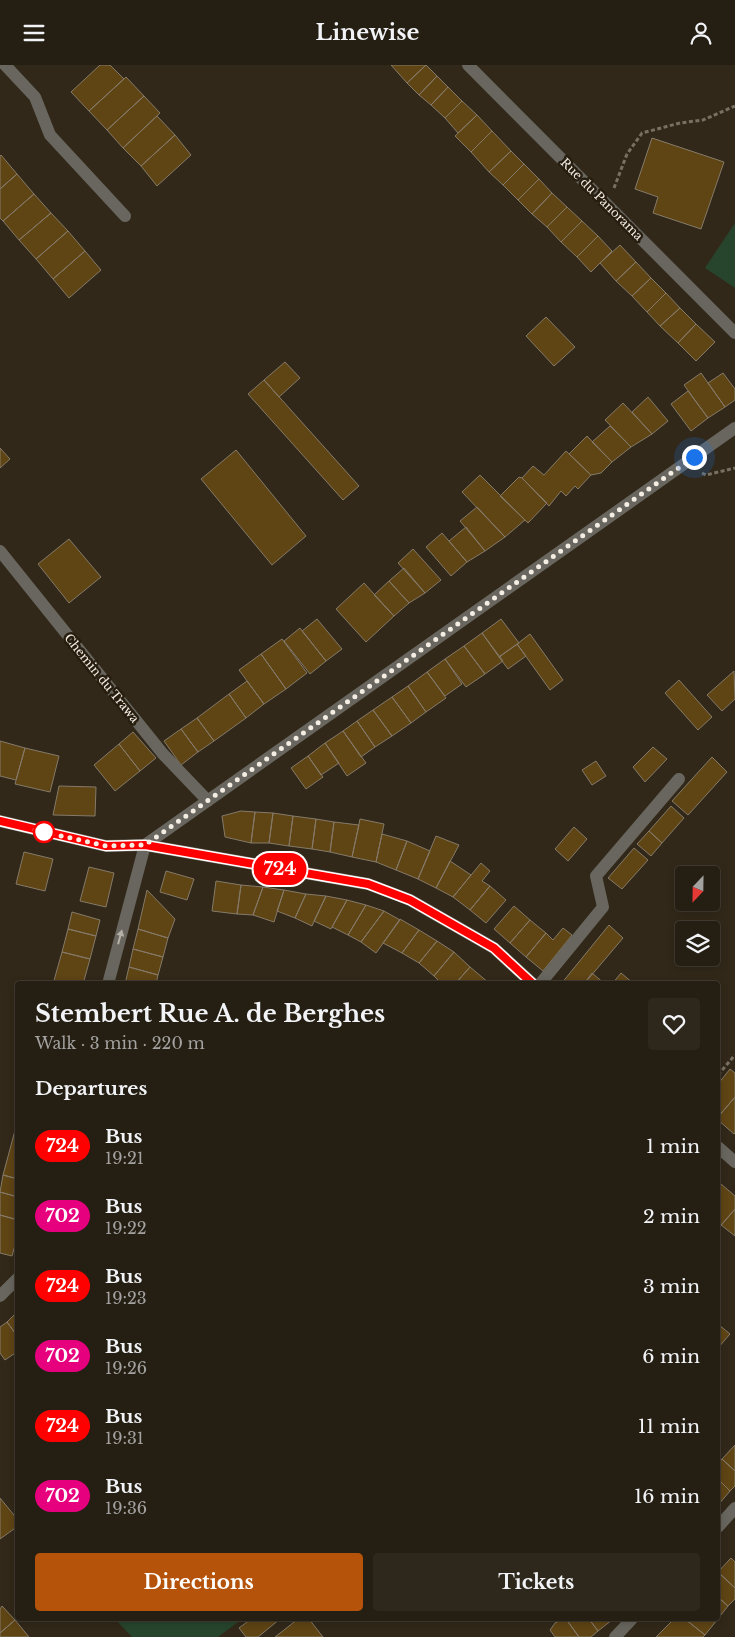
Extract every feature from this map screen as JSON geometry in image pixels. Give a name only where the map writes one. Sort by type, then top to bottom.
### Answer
[{"type":"street","points":[[5,65],[35,97],[50,135],[125,217]]},
{"type":"street","name":"Rue du Panorama","points":[[468,65],[735,333]]},
{"type":"street","points":[[109,981],[145,845],[735,428]]},
{"type":"street","name":"Chemin du Trawa","points":[[0,551],[163,754],[208,801]]},
{"type":"street","points":[[542,981],[603,907],[596,876],[679,779]]},
{"type":"street","points":[[0,821],[106,846],[145,845],[368,884],[410,900],[494,948],[530,981]]},
{"type":"street","points":[[720,1149],[735,1163]]},
{"type":"street","points":[[0,1296],[15,1280]]},
{"type":"street","points":[[720,1525],[735,1508]]},
{"type":"street","points":[[616,1637],[630,1621]]},
{"type":"path","points":[[607,204],[626,154],[642,133],[680,123],[703,120],[735,107]]},
{"type":"path","points":[[720,1073],[735,1055]]},
{"type":"green space","points":[[735,223],[735,288],[705,268]]},
{"type":"green space","points":[[117,1621],[239,1621],[218,1637],[132,1637]]},
{"type":"building","points":[[100,65],[110,65],[124,79],[89,111],[71,92]]},
{"type":"building","points":[[391,65],[426,65],[407,83]]},
{"type":"building","points":[[426,65],[437,76],[419,95],[407,83]]},
{"type":"building","points":[[437,76],[448,87],[431,105],[419,95]]},
{"type":"building","points":[[126,77],[144,96],[107,130],[89,111]]},
{"type":"building","points":[[448,87],[462,101],[445,118],[431,105]]},
{"type":"building","points":[[144,96],[160,113],[123,148],[107,130]]},
{"type":"building","points":[[462,101],[477,115],[458,133],[445,118]]},
{"type":"building","points":[[477,115],[492,131],[471,152],[455,136]]},
{"type":"building","points":[[157,116],[175,135],[141,166],[123,148]]},
{"type":"building","points":[[492,131],[511,151],[489,172],[471,152]]},
{"type":"building","points":[[175,135],[191,155],[157,186],[141,166]]},
{"type":"building","points":[[652,138],[724,162],[701,229],[653,213],[658,197],[635,189]]},
{"type":"building","points":[[511,151],[524,164],[503,185],[489,172]]},
{"type":"building","points":[[0,156],[17,174],[0,189]]},
{"type":"building","points":[[524,164],[539,179],[518,200],[503,185]]},
{"type":"building","points":[[17,174],[34,194],[3,221],[0,218],[0,189]]},
{"type":"building","points":[[539,179],[552,193],[532,214],[518,200]]},
{"type":"building","points":[[552,193],[567,207],[547,227],[532,214]]},
{"type":"building","points":[[34,194],[51,213],[19,240],[3,221]]},
{"type":"building","points":[[567,207],[582,221],[561,242],[547,227]]},
{"type":"building","points":[[51,213],[68,231],[36,259],[19,240]]},
{"type":"building","points":[[582,221],[598,236],[577,257],[561,242]]},
{"type":"building","points":[[68,231],[85,251],[53,279],[36,259]]},
{"type":"building","points":[[598,236],[612,251],[591,272],[577,257]]},
{"type":"building","points":[[620,245],[636,262],[616,281],[600,263]]},
{"type":"building","points":[[85,251],[101,270],[69,298],[53,279]]},
{"type":"building","points":[[636,262],[651,278],[632,296],[616,281]]},
{"type":"building","points":[[651,278],[666,293],[647,312],[632,296]]},
{"type":"building","points":[[666,293],[680,308],[660,326],[647,312]]},
{"type":"building","points":[[680,308],[696,324],[678,343],[660,326]]},
{"type":"building","points":[[546,317],[575,347],[554,366],[526,336]]},
{"type":"building","points":[[696,324],[715,342],[696,361],[678,343]]},
{"type":"building","points":[[285,362],[300,378],[279,397],[264,380]]},
{"type":"building","points":[[701,373],[725,407],[708,418],[684,385]]},
{"type":"building","points":[[723,373],[735,389],[735,400],[725,407],[708,383]]},
{"type":"building","points":[[264,380],[359,486],[343,500],[248,394]]},
{"type":"building","points":[[688,391],[708,418],[691,431],[671,404]]},
{"type":"building","points":[[648,397],[668,421],[652,434],[632,412]]},
{"type":"building","points":[[623,403],[652,434],[631,447],[605,420]]},
{"type":"building","points":[[610,426],[631,447],[612,462],[592,442]]},
{"type":"building","points":[[587,436],[612,462],[601,473],[591,475],[569,454]]},
{"type":"building","points":[[0,448],[10,459],[0,468]]},
{"type":"building","points":[[236,450],[306,536],[272,565],[201,479]]},
{"type":"building","points":[[566,451],[591,475],[578,489],[575,486],[566,496],[561,491],[549,506],[522,478],[533,466],[544,475]]},
{"type":"building","points":[[480,475],[525,520],[505,537],[462,492]]},
{"type":"building","points":[[519,477],[547,503],[528,523],[500,496]]},
{"type":"building","points":[[477,507],[505,537],[485,551],[460,521]]},
{"type":"building","points":[[466,527],[485,551],[467,562],[449,541]]},
{"type":"building","points":[[442,533],[467,562],[451,576],[426,547]]},
{"type":"building","points":[[69,539],[101,577],[69,603],[38,564]]},
{"type":"building","points":[[413,549],[441,580],[425,593],[398,563]]},
{"type":"building","points":[[404,568],[425,593],[409,603],[389,581]]},
{"type":"building","points":[[389,581],[409,603],[394,616],[374,595]]},
{"type":"building","points":[[364,583],[394,616],[366,642],[336,609]]},
{"type":"building","points":[[317,619],[342,649],[326,661],[302,631]]},
{"type":"building","points":[[501,619],[519,643],[499,657],[482,633]]},
{"type":"building","points":[[300,628],[326,661],[310,674],[284,641]]},
{"type":"building","points":[[482,633],[503,661],[485,674],[464,646]]},
{"type":"building","points":[[530,634],[563,680],[550,690],[517,644]]},
{"type":"building","points":[[282,639],[307,673],[286,689],[261,654]]},
{"type":"building","points":[[517,644],[526,656],[508,669],[499,657]]},
{"type":"building","points":[[464,646],[485,674],[466,687],[445,659]]},
{"type":"building","points":[[261,654],[286,689],[264,704],[239,670]]},
{"type":"building","points":[[445,659],[462,684],[445,696],[427,672]]},
{"type":"building","points":[[734,671],[735,699],[722,711],[707,695]]},
{"type":"building","points":[[427,672],[446,698],[426,712],[408,686]]},
{"type":"building","points":[[679,680],[712,717],[698,730],[665,693]]},
{"type":"building","points":[[247,681],[264,704],[246,718],[229,694]]},
{"type":"building","points":[[408,686],[426,712],[411,723],[392,697]]},
{"type":"building","points":[[229,694],[246,718],[214,741],[197,718]]},
{"type":"building","points":[[392,697],[411,723],[392,736],[373,710]]},
{"type":"building","points":[[373,710],[392,736],[375,747],[357,721]]},
{"type":"building","points":[[197,718],[214,741],[198,752],[181,729]]},
{"type":"building","points":[[357,721],[375,747],[361,757],[343,731]]},
{"type":"building","points":[[181,729],[198,752],[181,765],[164,741]]},
{"type":"building","points":[[343,731],[366,763],[347,776],[325,743]]},
{"type":"building","points":[[133,732],[156,758],[140,771],[119,744]]},
{"type":"building","points":[[0,741],[25,748],[16,780],[0,776]]},
{"type":"building","points":[[325,743],[339,763],[321,775],[308,756]]},
{"type":"building","points":[[119,744],[140,771],[115,791],[94,765]]},
{"type":"building","points":[[653,747],[667,759],[645,782],[633,767]]},
{"type":"building","points":[[25,748],[59,756],[50,792],[15,784]]},
{"type":"building","points":[[308,756],[323,777],[306,789],[291,768]]},
{"type":"building","points":[[712,757],[727,772],[688,815],[672,801]]},
{"type":"building","points":[[596,761],[606,776],[592,785],[582,770]]},
{"type":"building","points":[[59,786],[96,787],[95,816],[53,815]]},
{"type":"building","points":[[671,806],[684,818],[662,843],[649,831]]},
{"type":"building","points":[[241,811],[255,812],[251,843],[225,837],[222,816]]},
{"type":"building","points":[[255,812],[273,813],[269,843],[251,843]]},
{"type":"building","points":[[273,813],[293,816],[289,846],[269,843]]},
{"type":"building","points":[[293,816],[316,819],[312,849],[289,846]]},
{"type":"building","points":[[316,819],[334,822],[330,852],[312,849]]},
{"type":"building","points":[[360,819],[384,824],[376,862],[352,857]]},
{"type":"building","points":[[334,822],[359,825],[352,857],[330,852]]},
{"type":"building","points":[[574,827],[587,839],[568,861],[555,849]]},
{"type":"building","points":[[649,831],[662,843],[651,856],[637,844]]},
{"type":"building","points":[[382,834],[407,841],[396,870],[376,862]]},
{"type":"building","points":[[436,836],[459,845],[436,888],[418,879]]},
{"type":"building","points":[[407,841],[430,851],[418,879],[396,870]]},
{"type":"building","points":[[634,848],[648,860],[622,889],[608,878]]},
{"type":"building","points":[[24,852],[53,859],[45,891],[16,884]]},
{"type":"building","points":[[450,861],[471,875],[453,897],[436,888]]},
{"type":"building","points":[[481,863],[490,871],[482,881],[490,886],[470,910],[453,897]]},
{"type":"building","points":[[89,867],[114,873],[106,907],[80,901]]},
{"type":"building","points":[[166,871],[194,879],[187,900],[160,892]]},
{"type":"building","points":[[216,881],[241,885],[237,914],[212,911]]},
{"type":"building","points":[[241,885],[263,887],[253,915],[237,914]]},
{"type":"building","points":[[490,886],[506,900],[486,923],[470,910]]},
{"type":"building","points":[[263,887],[284,890],[274,922],[253,915]]},
{"type":"building","points":[[147,890],[175,919],[168,938],[138,929]]},
{"type":"building","points":[[284,890],[306,894],[295,918],[277,911]]},
{"type":"building","points":[[306,894],[326,896],[312,926],[295,918]]},
{"type":"building","points":[[326,896],[347,900],[331,929],[314,921]]},
{"type":"building","points":[[347,900],[366,905],[348,935],[332,927]]},
{"type":"building","points":[[366,905],[384,911],[361,942],[348,935]]},
{"type":"building","points":[[514,906],[530,920],[510,943],[494,929]]},
{"type":"building","points":[[384,911],[400,920],[376,953],[361,942]]},
{"type":"building","points":[[72,912],[100,920],[96,936],[68,929]]},
{"type":"building","points":[[400,919],[419,930],[402,953],[383,943]]},
{"type":"building","points":[[530,920],[546,933],[526,957],[510,943]]},
{"type":"building","points":[[609,925],[623,938],[587,981],[563,981]]},
{"type":"building","points":[[563,928],[572,935],[543,971],[526,957],[546,933],[553,940]]},
{"type":"building","points":[[68,929],[96,936],[90,959],[62,952]]},
{"type":"building","points":[[138,929],[168,938],[163,957],[133,949]]},
{"type":"building","points":[[419,930],[437,941],[419,963],[402,953]]},
{"type":"building","points":[[437,941],[454,952],[434,976],[419,963]]},
{"type":"building","points":[[133,949],[163,957],[158,975],[129,967]]},
{"type":"building","points":[[62,952],[90,959],[84,981],[54,981]]},
{"type":"building","points":[[454,952],[470,967],[458,981],[439,981],[434,976]]},
{"type":"building","points":[[129,967],[158,975],[157,981],[126,981]]},
{"type":"building","points":[[470,967],[487,981],[458,981]]},
{"type":"building","points":[[592,973],[601,981],[586,981]]},
{"type":"building","points":[[621,973],[631,981],[614,981]]},
{"type":"building","points":[[730,1069],[735,1073],[735,1097],[720,1115],[720,1082]]},
{"type":"building","points":[[735,1097],[734,1134],[720,1122],[720,1115]]},
{"type":"building","points":[[15,1130],[15,1178],[3,1175]]},
{"type":"building","points":[[3,1175],[15,1178],[15,1196],[0,1192]]},
{"type":"building","points":[[721,1184],[735,1196],[735,1209],[720,1227]]},
{"type":"building","points":[[0,1192],[15,1196],[15,1219],[0,1215]]},
{"type":"building","points":[[735,1209],[735,1236],[721,1225]]},
{"type":"building","points":[[0,1215],[15,1219],[15,1245],[12,1256],[0,1253]]},
{"type":"building","points":[[15,1314],[15,1333],[7,1322]]},
{"type":"building","points":[[7,1322],[15,1333],[15,1353],[5,1360],[0,1353],[0,1327]]},
{"type":"building","points":[[720,1326],[730,1334],[720,1346]]},
{"type":"building","points":[[735,1445],[735,1471],[722,1459]]},
{"type":"building","points":[[722,1459],[735,1471],[735,1486],[730,1491],[720,1481],[720,1462]]},
{"type":"building","points":[[720,1481],[730,1491],[720,1503]]},
{"type":"building","points":[[0,1498],[15,1516],[15,1528],[0,1539]]},
{"type":"building","points":[[731,1558],[735,1562],[735,1588],[720,1574],[720,1570]]},
{"type":"building","points":[[720,1574],[735,1588],[735,1599],[728,1606],[720,1599]]},
{"type":"building","points":[[720,1599],[728,1606],[720,1616]]},
{"type":"building","points":[[2,1606],[15,1620],[0,1633],[0,1609]]},
{"type":"building","points":[[15,1620],[29,1637],[0,1637],[0,1633]]},
{"type":"building","points":[[248,1621],[278,1621],[258,1637],[246,1637],[239,1628]]},
{"type":"building","points":[[295,1621],[311,1621],[323,1637],[275,1637]]},
{"type":"building","points":[[567,1621],[579,1637],[555,1637],[550,1630],[555,1623]]},
{"type":"building","points":[[567,1621],[590,1621],[598,1631],[591,1637],[579,1637]]},
{"type":"building","points":[[590,1621],[611,1621],[598,1631]]},
{"type":"building","points":[[672,1621],[688,1621],[705,1635],[703,1637],[656,1637]]},
{"type":"building","points":[[688,1621],[716,1621],[705,1635]]},
{"type":"bus line","name":"724","points":[[0,821],[106,846],[145,845],[368,884],[410,900],[494,948],[530,981]]},
{"type":"route","points":[[44,832],[35,830],[106,846],[145,845],[694,457]]}]
